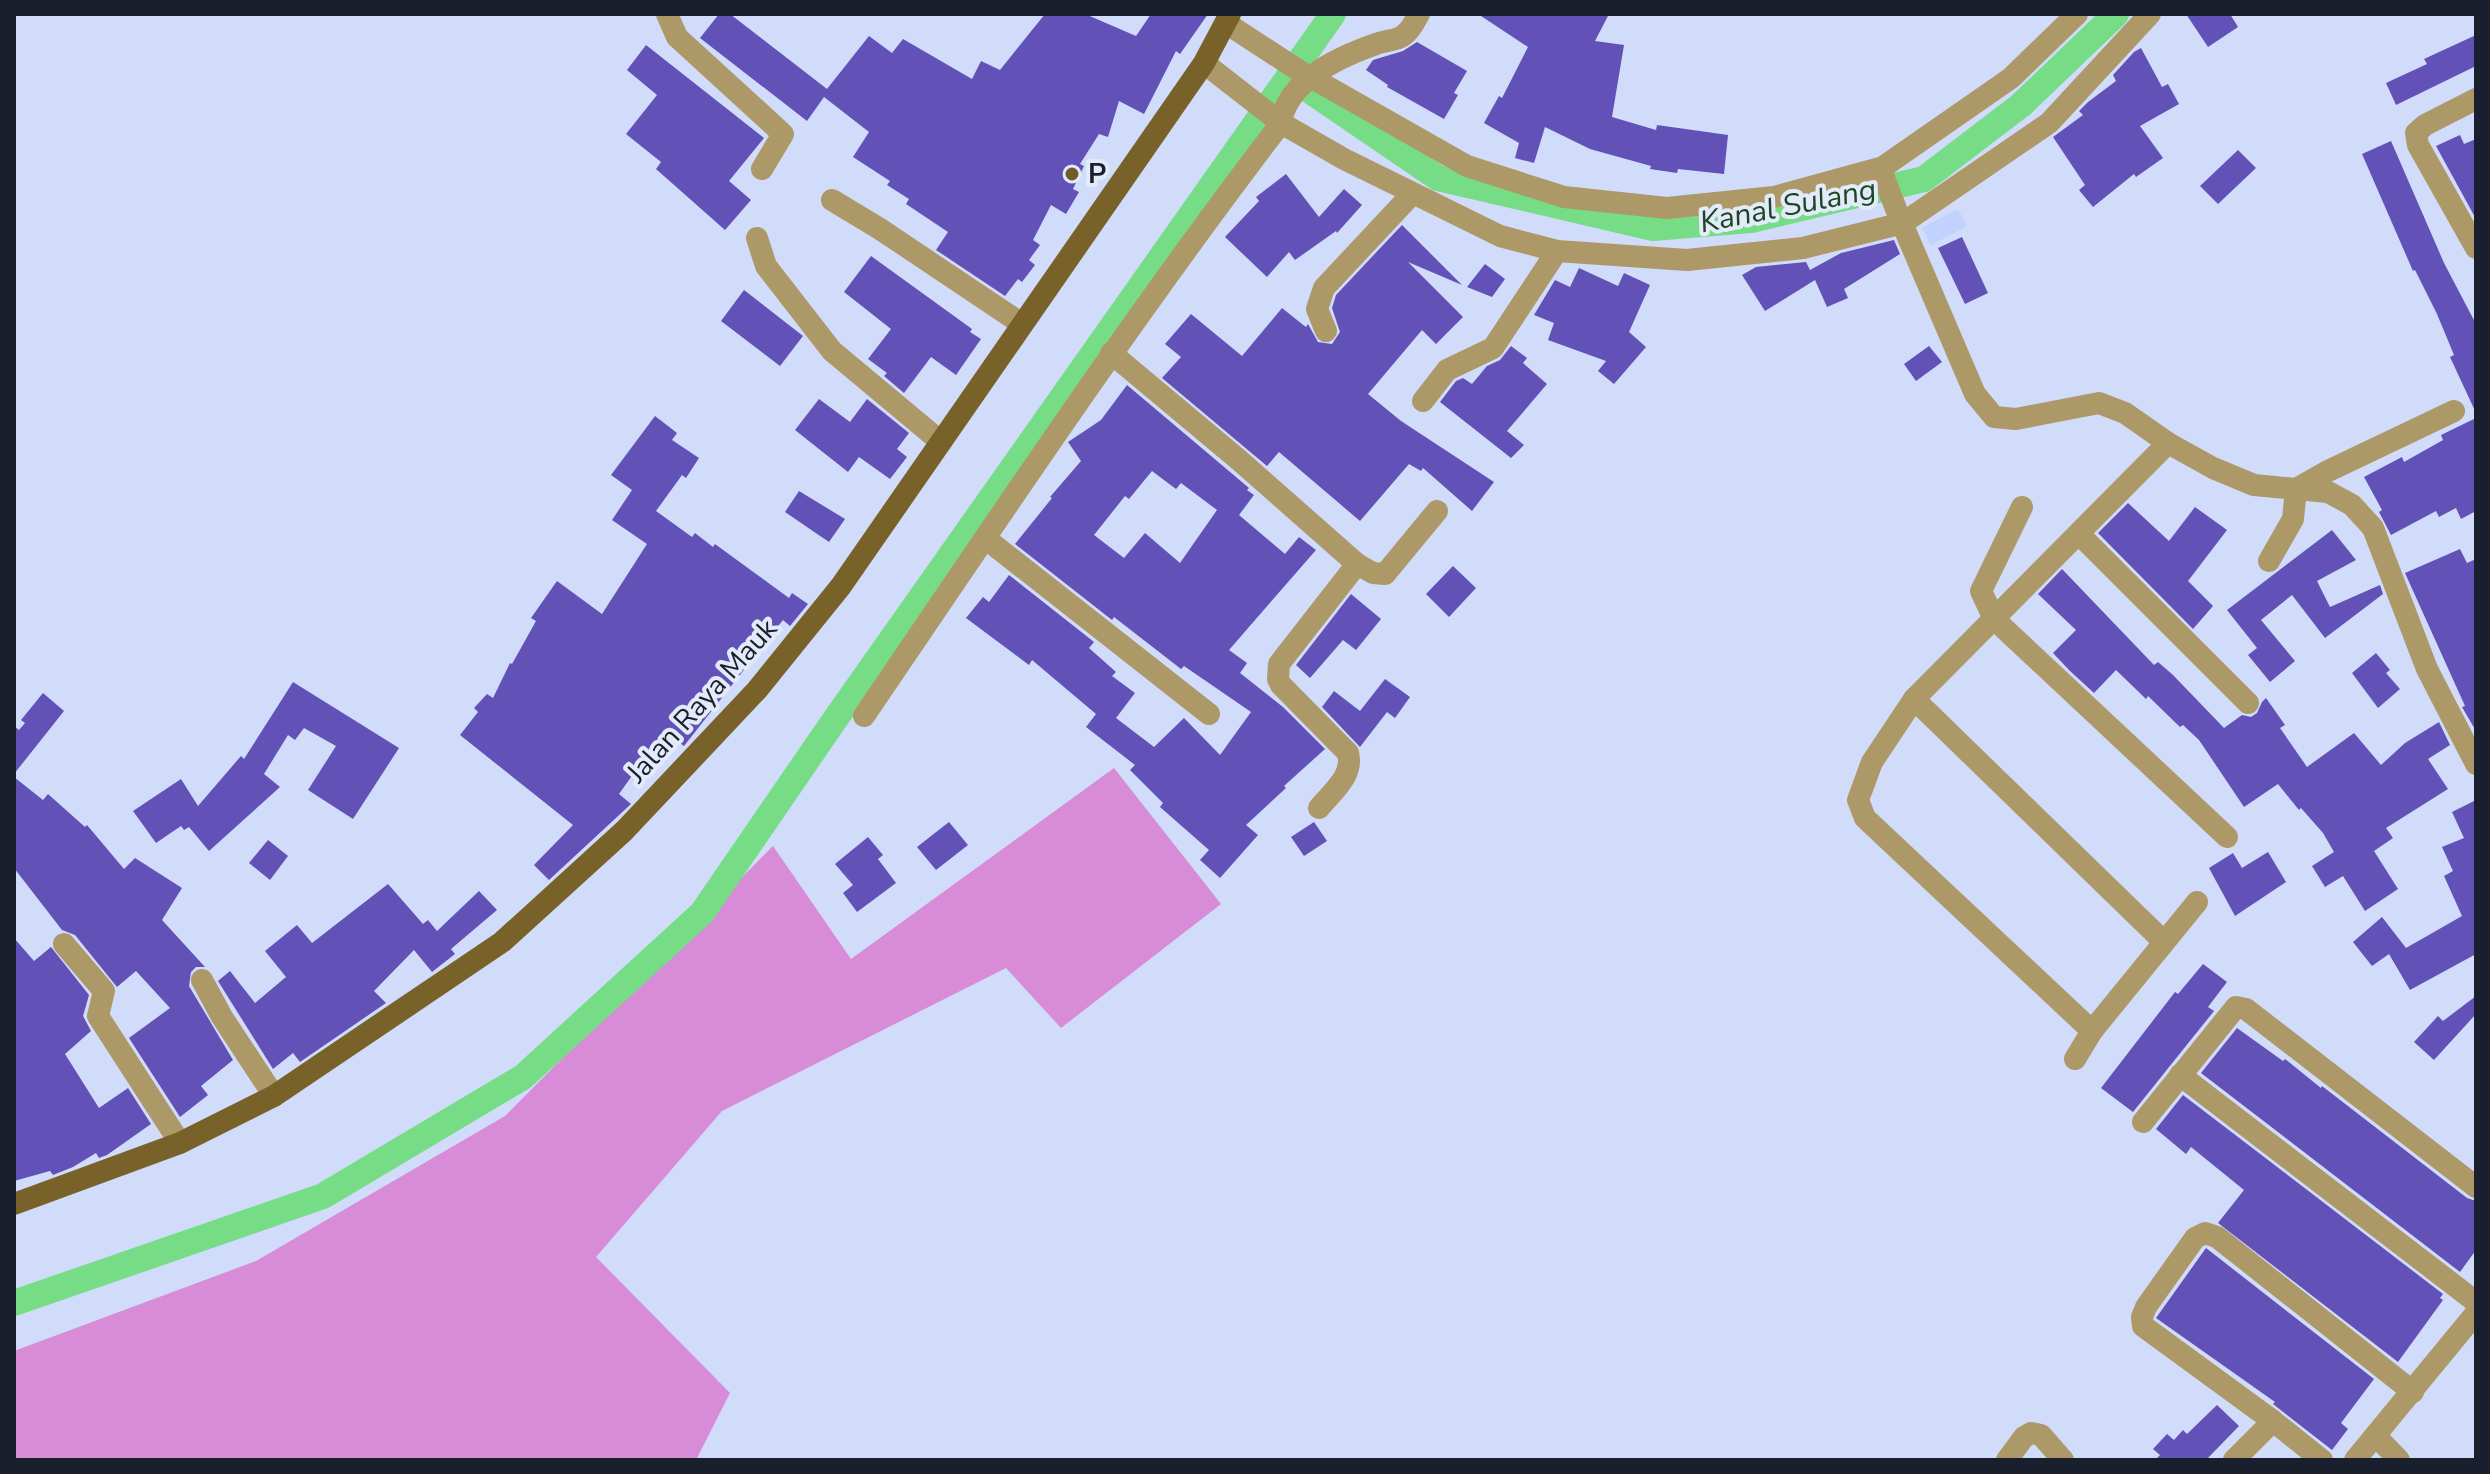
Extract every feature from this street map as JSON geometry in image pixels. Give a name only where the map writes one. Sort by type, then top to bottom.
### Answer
[{"type":"main road","name":"Jalan Raya Mauk","points":[[14,1204],[180,1143],[274,1096],[502,942],[624,831],[757,690],[841,586],[1022,324],[1212,69],[1228,18]]},
{"type":"street","points":[[667,14],[677,37],[783,134],[762,169]]},
{"type":"street","points":[[864,716],[1304,76],[1358,51],[1400,38],[1419,14]]},
{"type":"street","points":[[1228,18],[1304,76],[1467,166],[1564,197],[1667,208],[1774,197],[1883,173],[2011,78],[2077,14]]},
{"type":"street","points":[[1212,69],[1279,116],[1412,194],[1500,236],[1557,251],[1687,260],[1803,248],[1900,218],[2049,123],[2150,14]]},
{"type":"street","points":[[2475,243],[2418,145],[2416,133],[2425,125],[2476,99]]},
{"type":"street","points":[[1883,173],[1975,394],[1994,417],[2016,419],[2099,403],[2125,413],[2168,443],[2213,468],[2254,485],[2328,492],[2352,505],[2373,528],[2427,669],[2476,764]]},
{"type":"street","points":[[1326,331],[1317,309],[1324,288],[1412,194]]},
{"type":"street","points":[[832,200],[1022,324]]},
{"type":"street","points":[[757,238],[766,266],[832,351],[941,442]]},
{"type":"street","points":[[1423,401],[1447,370],[1493,348],[1557,251]]},
{"type":"street","points":[[1111,353],[1357,564],[1379,575],[1385,574],[1437,511]]},
{"type":"street","points":[[2296,489],[2454,411]]},
{"type":"street","points":[[2092,1031],[1865,818],[1858,800],[1872,762],[1914,699],[2168,443]]},
{"type":"street","points":[[2269,561],[2293,519],[2296,489]]},
{"type":"street","points":[[2022,507],[1981,591],[1994,619],[2227,837]]},
{"type":"street","points":[[2079,534],[2248,703]]},
{"type":"street","points":[[985,538],[1209,714]]},
{"type":"street","points":[[1319,808],[1348,773],[1351,762],[1348,753],[1281,685],[1279,664],[1357,564]]},
{"type":"street","points":[[1914,699],[2163,941]]},
{"type":"street","points":[[2075,1059],[2092,1031],[2197,902]]},
{"type":"street","points":[[64,944],[104,991],[98,1016],[180,1143]]},
{"type":"street","points":[[202,980],[222,1017],[274,1096]]},
{"type":"street","points":[[2143,1122],[2228,1013],[2236,1007],[2246,1009],[2476,1187]]},
{"type":"street","points":[[2180,1075],[2476,1302]]},
{"type":"street","points":[[2322,1460],[2143,1326],[2146,1307],[2195,1238],[2205,1233],[2217,1237],[2413,1392]]},
{"type":"street","points":[[2355,1460],[2476,1313]]},
{"type":"street","points":[[2234,1460],[2273,1421]]},
{"type":"street","points":[[2007,1460],[2024,1437],[2031,1433],[2041,1435],[2063,1460]]},
{"type":"street","points":[[2376,1436],[2399,1460]]},
{"type":"shaded area","points":[[1958,209],[1967,226],[1931,245],[1922,228]]},
{"type":"shaded area","points":[[1114,768],[1221,904],[1061,1028],[1006,968],[722,1111],[596,1257],[730,1393],[696,1460],[14,1460],[14,1351],[256,1261],[505,1116],[773,846],[851,959]]},
{"type":"building","points":[[719,14],[730,14],[827,89],[869,36],[892,53],[903,39],[972,79],[981,61],[1000,70],[1045,14],[1085,14],[1136,36],[1151,14],[1208,14],[1180,54],[1176,51],[1144,114],[1119,101],[1108,137],[1099,134],[1080,164],[1084,166],[1073,189],[1079,192],[1066,214],[1051,205],[1033,240],[1040,245],[1029,260],[1035,265],[1022,282],[1018,279],[1005,296],[936,250],[948,232],[906,204],[909,199],[887,185],[890,181],[853,157],[869,132],[824,97],[807,121],[700,38]]},
{"type":"building","points":[[1478,14],[1609,14],[1595,41],[1624,45],[1612,117],[1656,130],[1657,125],[1728,135],[1724,174],[1650,169],[1651,166],[1590,149],[1545,127],[1534,163],[1515,158],[1519,143],[1484,123],[1499,96],[1502,98],[1528,47]]},
{"type":"building","points":[[2186,14],[2230,14],[2238,27],[2208,47]]},
{"type":"building","points":[[2476,35],[2476,66],[2396,105],[2386,83],[2427,64],[2424,59]]},
{"type":"building","points":[[1417,42],[1467,71],[1444,119],[1387,87],[1366,70],[1373,60],[1403,51]]},
{"type":"building","points":[[646,45],[764,138],[729,181],[751,200],[725,230],[656,169],[661,162],[626,134],[657,95],[627,70]]},
{"type":"building","points":[[2141,48],[2162,87],[2168,84],[2179,104],[2140,126],[2163,158],[2136,177],[2134,174],[2093,207],[2079,190],[2085,185],[2053,137],[2083,115],[2079,111],[2116,81],[2113,75]]},
{"type":"building","points":[[2460,135],[2464,144],[2476,139],[2476,219],[2436,146]]},
{"type":"building","points":[[2391,141],[2444,263],[2476,324],[2476,413],[2450,357],[2454,355],[2437,314],[2413,271],[2362,154]]},
{"type":"building","points":[[2238,150],[2256,168],[2218,204],[2200,186]]},
{"type":"building","points":[[1286,174],[1319,217],[1344,189],[1362,205],[1337,233],[1295,260],[1289,252],[1267,277],[1225,237],[1259,201],[1256,197]]},
{"type":"building","points":[[1402,225],[1462,285],[1408,262],[1463,317],[1436,344],[1422,330],[1368,394],[1401,421],[1494,482],[1472,511],[1423,468],[1421,471],[1409,464],[1360,521],[1279,452],[1267,466],[1162,378],[1181,357],[1165,344],[1191,314],[1242,356],[1282,308],[1306,327],[1308,324],[1318,342],[1332,344],[1340,332],[1332,308],[1336,295]]},
{"type":"building","points":[[1962,237],[1988,293],[1965,304],[1938,248]]},
{"type":"building","points":[[1894,240],[1900,254],[1844,289],[1848,298],[1827,307],[1815,280],[1765,311],[1742,275],[1756,267],[1806,262],[1810,270],[1841,253]]},
{"type":"building","points":[[871,256],[972,329],[970,332],[981,339],[956,375],[931,357],[904,393],[884,376],[887,373],[868,359],[891,329],[844,292]]},
{"type":"building","points":[[1485,264],[1505,279],[1492,297],[1467,287]]},
{"type":"building","points":[[1579,268],[1618,286],[1624,273],[1650,285],[1629,332],[1646,347],[1614,384],[1598,371],[1606,361],[1548,340],[1554,323],[1534,315],[1555,280],[1570,287]]},
{"type":"building","points":[[744,290],[803,336],[780,366],[721,321]]},
{"type":"building","points":[[1511,346],[1527,358],[1523,363],[1547,384],[1507,431],[1524,445],[1511,458],[1440,402],[1456,381],[1463,378],[1472,384],[1487,366],[1500,360]]},
{"type":"building","points":[[1929,346],[1942,362],[1916,381],[1904,364]]},
{"type":"building","points":[[1127,385],[1249,488],[1247,490],[1254,495],[1239,515],[1285,554],[1299,537],[1316,550],[1229,650],[1247,663],[1240,673],[1283,707],[1325,749],[1246,825],[1258,835],[1220,878],[1200,860],[1209,850],[1160,807],[1163,803],[1130,770],[1135,765],[1086,727],[1096,714],[1032,660],[1029,665],[966,618],[983,597],[989,602],[1009,575],[1094,642],[1089,648],[1116,672],[1112,676],[1135,693],[1116,718],[1154,747],[1184,718],[1220,755],[1251,712],[1184,666],[1181,669],[1114,617],[1112,620],[1015,544],[1081,461],[1068,442],[1101,420]],"holes":[[[1152,471],[1176,489],[1181,483],[1217,510],[1180,563],[1145,533],[1124,558],[1094,535],[1125,496],[1129,499]]]},
{"type":"building","points":[[819,399],[850,422],[867,399],[909,433],[897,449],[907,457],[890,479],[859,457],[848,472],[795,430]]},
{"type":"building","points":[[655,416],[677,433],[672,440],[699,458],[686,478],[682,475],[656,511],[692,537],[695,533],[713,547],[715,544],[789,598],[792,593],[808,604],[790,626],[783,620],[684,746],[668,735],[650,760],[646,756],[619,794],[631,804],[549,880],[534,865],[573,825],[460,735],[478,712],[474,708],[487,694],[493,698],[536,621],[531,618],[557,581],[602,614],[647,544],[612,520],[632,490],[611,475]]},
{"type":"building","points":[[2476,418],[2476,511],[2461,519],[2456,508],[2439,517],[2436,511],[2391,535],[2364,477],[2402,457],[2404,462],[2443,440],[2441,435]]},
{"type":"building","points":[[799,491],[845,519],[829,542],[785,512]]},
{"type":"building","points":[[2128,503],[2169,541],[2195,507],[2227,530],[2188,581],[2213,606],[2193,629],[2098,533]]},
{"type":"building","points":[[2332,530],[2356,560],[2317,581],[2330,607],[2380,585],[2383,594],[2325,638],[2292,595],[2261,620],[2295,661],[2270,682],[2248,655],[2257,648],[2227,610]]},
{"type":"building","points":[[2460,549],[2467,563],[2476,559],[2476,731],[2462,707],[2465,706],[2405,573]]},
{"type":"building","points":[[1453,566],[1476,588],[1449,617],[1426,594]]},
{"type":"building","points":[[2062,569],[2154,665],[2158,662],[2173,675],[2224,728],[2242,715],[2251,717],[2257,713],[2266,698],[2285,725],[2280,728],[2307,767],[2354,733],[2381,765],[2405,743],[2439,722],[2450,745],[2428,759],[2448,789],[2386,828],[2393,838],[2374,851],[2398,889],[2365,911],[2343,876],[2325,887],[2312,866],[2334,852],[2323,833],[2278,784],[2244,807],[2199,740],[2183,725],[2180,727],[2148,696],[2146,699],[2116,670],[2094,693],[2070,671],[2053,653],[2076,630],[2038,594]]},
{"type":"building","points":[[1351,594],[1381,619],[1356,650],[1343,640],[1310,678],[1296,665]]},
{"type":"building","points":[[2376,653],[2390,670],[2386,673],[2400,689],[2378,708],[2352,673]]},
{"type":"building","points":[[1385,679],[1410,697],[1395,718],[1387,712],[1360,747],[1322,707],[1334,691],[1360,711]]},
{"type":"building","points":[[293,682],[399,748],[353,819],[308,790],[336,746],[304,728],[295,740],[288,735],[264,774],[280,787],[209,851],[189,827],[184,830],[181,826],[156,843],[133,811],[181,779],[198,806],[241,756],[244,759]]},
{"type":"building","points":[[43,693],[64,711],[14,774],[14,726],[19,730],[25,723],[21,720]]},
{"type":"building","points":[[14,777],[43,800],[48,794],[85,827],[87,825],[124,869],[135,858],[182,888],[162,920],[205,967],[196,967],[191,972],[189,986],[233,1060],[201,1086],[208,1095],[180,1117],[129,1038],[170,1008],[136,971],[117,987],[75,935],[62,930],[14,868]]},
{"type":"building","points":[[2476,800],[2476,954],[2410,990],[2389,954],[2372,966],[2353,942],[2382,917],[2406,948],[2462,916],[2444,876],[2453,871],[2442,847],[2464,838],[2452,812]]},
{"type":"building","points":[[949,822],[968,845],[936,870],[917,847]]},
{"type":"building","points":[[1314,822],[1327,841],[1304,856],[1291,837]]},
{"type":"building","points":[[868,837],[883,855],[878,859],[896,883],[857,912],[843,893],[853,885],[835,864]]},
{"type":"building","points":[[268,840],[288,856],[270,880],[249,863]]},
{"type":"building","points":[[2268,852],[2286,882],[2235,916],[2209,868],[2233,853],[2242,868]]},
{"type":"building","points":[[388,884],[423,924],[428,920],[437,931],[479,891],[497,910],[451,949],[455,954],[432,972],[414,950],[374,991],[386,1003],[300,1062],[293,1053],[273,1069],[218,981],[230,971],[255,1003],[286,977],[265,951],[297,925],[312,943]]},
{"type":"building","points":[[14,938],[34,961],[51,947],[89,995],[83,1016],[91,1031],[65,1054],[99,1108],[128,1088],[151,1124],[107,1155],[99,1158],[96,1153],[53,1175],[50,1171],[14,1181]]},
{"type":"building","points":[[2203,964],[2227,982],[2208,1007],[2214,1011],[2133,1112],[2101,1088],[2175,992],[2178,994]]},
{"type":"building","points":[[2476,996],[2476,1014],[2434,1060],[2414,1042],[2438,1016],[2443,1021]]},
{"type":"building","points":[[2237,1028],[2283,1061],[2285,1059],[2467,1198],[2476,1201],[2476,1250],[2460,1272],[2201,1073]]},
{"type":"building","points":[[2183,1095],[2443,1294],[2440,1298],[2443,1300],[2398,1362],[2218,1223],[2244,1190],[2191,1147],[2186,1154],[2156,1129]]},
{"type":"building","points":[[2206,1248],[2374,1379],[2341,1423],[2348,1429],[2332,1450],[2273,1404],[2275,1402],[2156,1318]]},
{"type":"building","points":[[2217,1405],[2239,1426],[2206,1460],[2155,1460],[2160,1455],[2153,1449],[2167,1434],[2174,1440],[2183,1430],[2187,1434]]},
{"type":"waterway","points":[[14,1303],[323,1196],[523,1077],[702,913],[1333,14]]},
{"type":"waterway","name":"Kanal Sulang","points":[[1290,77],[1438,178],[1653,228],[1751,220],[1924,179],[2021,105],[2116,14]]},
{"type":"place","name":"P","points":[[1072,174]]}]
